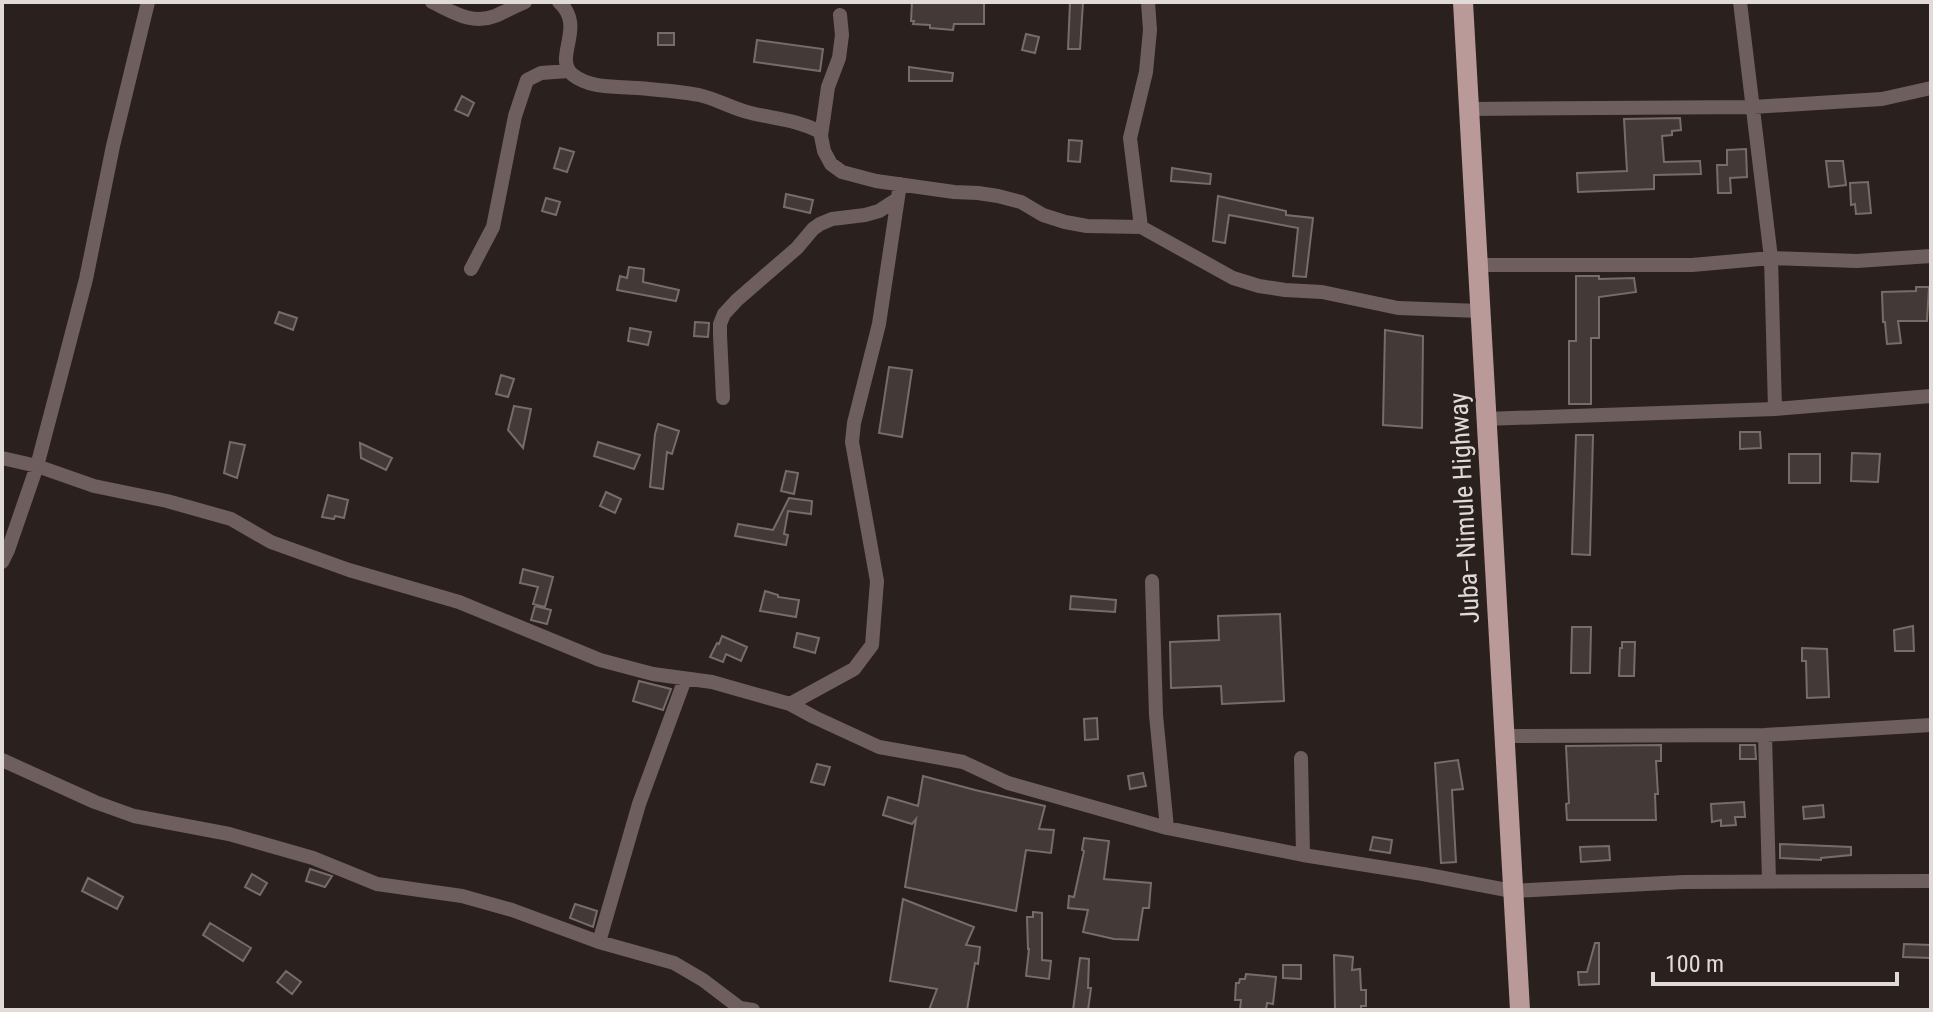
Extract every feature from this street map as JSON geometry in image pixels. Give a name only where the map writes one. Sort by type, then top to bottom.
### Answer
[{"type":"main road","name":"Juba–Nimule Highway","points":[[1463,2],[1520,1010]]},
{"type":"street","points":[[2,562],[37,466],[86,279],[113,146],[148,2]]},
{"type":"street","points":[[432,2],[469,19],[479,20],[525,2]]},
{"type":"street","points":[[559,2],[569,15],[571,27],[565,63],[568,71],[577,78],[601,86],[700,95],[750,113],[806,124],[821,132]]},
{"type":"street","points":[[1141,227],[1130,138],[1146,72],[1150,30],[1148,2]]},
{"type":"street","points":[[1740,2],[1771,258],[1775,409]]},
{"type":"street","points":[[840,15],[841,46],[828,87],[821,132],[824,151],[831,164],[842,172],[866,179],[998,196],[1021,202],[1043,215],[1087,226],[1141,227],[1233,278],[1259,286],[1322,292],[1398,308],[1480,311]]},
{"type":"street","points":[[471,269],[493,227],[515,116],[527,80],[541,73],[568,71]]},
{"type":"street","points":[[1469,109],[1753,107],[1882,99],[1931,88]]},
{"type":"street","points":[[790,704],[854,669],[872,645],[877,581],[852,442],[879,324],[900,184]]},
{"type":"street","points":[[723,398],[720,324],[724,314],[820,224],[879,211],[896,200]]},
{"type":"street","points":[[1478,265],[1692,265],[1771,258],[1857,261],[1931,256]]},
{"type":"street","points":[[1485,419],[1775,409],[1931,396]]},
{"type":"street","points":[[2,458],[37,466],[94,486],[167,501],[231,519],[271,542],[349,570],[459,602],[600,660],[653,674],[712,682],[790,704],[879,747],[963,762],[1008,783],[1167,828],[1512,891],[1684,882],[1931,881]]},
{"type":"street","points":[[1152,581],[1156,715],[1167,828]]},
{"type":"street","points":[[599,942],[639,804],[685,679]]},
{"type":"street","points":[[1503,736],[1765,735],[1931,725]]},
{"type":"street","points":[[1765,735],[1769,880]]},
{"type":"street","points":[[1301,758],[1303,855]]},
{"type":"street","points":[[2,760],[134,816],[229,834],[313,858],[377,884],[462,896],[512,910],[571,934],[674,963],[740,1008],[753,1010]]},
{"type":"building","points":[[912,2],[984,2],[984,24],[954,24],[953,30],[913,24]]},
{"type":"building","points":[[1070,2],[1083,2],[1080,49],[1068,49]]},
{"type":"building","points":[[658,33],[674,33],[674,45],[658,45]]},
{"type":"building","points":[[1026,34],[1039,37],[1035,53],[1022,50]]},
{"type":"building","points":[[757,40],[823,49],[820,71],[754,62]]},
{"type":"building","points":[[909,67],[953,73],[952,81],[909,81]]},
{"type":"building","points":[[462,96],[474,103],[468,116],[455,110]]},
{"type":"building","points":[[1680,118],[1681,130],[1662,136],[1664,162],[1700,161],[1701,174],[1654,175],[1654,189],[1578,192],[1577,173],[1627,171],[1624,119]]},
{"type":"building","points":[[1069,140],[1082,141],[1080,162],[1068,161]]},
{"type":"building","points":[[560,148],[574,152],[567,172],[554,168]]},
{"type":"building","points":[[1746,149],[1747,177],[1730,178],[1731,193],[1718,193],[1717,165],[1727,165],[1727,150]]},
{"type":"building","points":[[1826,161],[1843,161],[1846,185],[1829,187]]},
{"type":"building","points":[[1172,168],[1211,174],[1210,184],[1171,181]]},
{"type":"building","points":[[1868,182],[1871,213],[1856,214],[1855,204],[1851,205],[1850,183]]},
{"type":"building","points":[[786,194],[813,200],[810,213],[784,207]]},
{"type":"building","points":[[1218,196],[1286,211],[1286,215],[1313,218],[1306,277],[1293,276],[1298,228],[1229,215],[1225,243],[1213,241]]},
{"type":"building","points":[[546,198],[560,202],[556,215],[542,211]]},
{"type":"building","points":[[629,267],[644,269],[643,282],[679,290],[676,301],[617,290],[620,276],[627,278]]},
{"type":"building","points":[[1576,276],[1634,278],[1636,292],[1599,297],[1599,338],[1591,338],[1591,404],[1569,404],[1569,341],[1576,341]]},
{"type":"building","points":[[1916,287],[1929,287],[1927,321],[1898,321],[1901,343],[1887,344],[1882,292],[1916,291]]},
{"type":"building","points":[[279,312],[297,318],[293,330],[275,323]]},
{"type":"building","points":[[695,322],[709,323],[708,337],[694,336]]},
{"type":"building","points":[[630,328],[651,332],[648,345],[628,341]]},
{"type":"building","points":[[1385,330],[1423,336],[1422,428],[1383,425]]},
{"type":"building","points":[[889,367],[912,370],[902,437],[879,433]]},
{"type":"building","points":[[501,375],[514,379],[508,397],[496,394]]},
{"type":"building","points":[[514,406],[531,409],[523,448],[508,430]]},
{"type":"building","points":[[658,424],[679,431],[672,454],[667,452],[663,489],[650,487]]},
{"type":"building","points":[[1740,432],[1760,432],[1761,448],[1740,449]]},
{"type":"building","points":[[1576,435],[1593,435],[1590,555],[1572,554]]},
{"type":"building","points":[[230,442],[245,445],[237,478],[224,473]]},
{"type":"building","points":[[598,442],[640,455],[634,469],[594,456]]},
{"type":"building","points":[[360,443],[392,458],[386,470],[361,458]]},
{"type":"building","points":[[1852,453],[1880,454],[1878,482],[1851,481]]},
{"type":"building","points":[[1789,454],[1820,454],[1820,483],[1789,483]]},
{"type":"building","points":[[786,471],[798,473],[794,494],[781,491]]},
{"type":"building","points":[[606,492],[621,499],[615,513],[600,506]]},
{"type":"building","points":[[328,495],[348,500],[344,518],[322,517]]},
{"type":"building","points":[[789,498],[812,501],[811,514],[788,511],[784,534],[788,535],[786,545],[735,536],[738,524],[773,530]]},
{"type":"building","points":[[523,569],[553,577],[545,607],[533,604],[538,587],[520,583]]},
{"type":"building","points":[[765,591],[778,597],[799,600],[796,617],[760,611]]},
{"type":"building","points":[[1071,596],[1116,600],[1115,612],[1070,609]]},
{"type":"building","points":[[535,606],[551,610],[547,624],[531,620]]},
{"type":"building","points":[[1280,614],[1284,701],[1222,704],[1221,686],[1171,688],[1170,642],[1219,640],[1218,616]]},
{"type":"building","points":[[1913,626],[1914,651],[1895,651],[1894,630]]},
{"type":"building","points":[[1572,627],[1591,627],[1590,673],[1571,673]]},
{"type":"building","points":[[797,633],[819,638],[815,653],[794,647]]},
{"type":"building","points":[[722,636],[747,647],[741,661],[726,654],[723,662],[710,657]]},
{"type":"building","points":[[1622,642],[1635,642],[1634,676],[1619,676]]},
{"type":"building","points":[[1802,648],[1827,649],[1829,697],[1807,698],[1806,661],[1802,661]]},
{"type":"building","points":[[639,681],[671,689],[663,710],[633,701]]},
{"type":"building","points":[[1097,718],[1098,739],[1085,740],[1084,719]]},
{"type":"building","points":[[1661,745],[1661,761],[1656,761],[1656,820],[1567,820],[1566,746]]},
{"type":"building","points":[[1740,745],[1755,745],[1756,759],[1740,759]]},
{"type":"building","points":[[1458,760],[1463,789],[1452,790],[1456,862],[1441,863],[1435,763]]},
{"type":"building","points":[[817,764],[830,767],[824,785],[811,782]]},
{"type":"building","points":[[1143,773],[1146,786],[1130,789],[1128,776]]},
{"type":"building","points":[[923,776],[1045,806],[1039,829],[1054,830],[1051,853],[1026,850],[1016,911],[905,887],[916,819],[912,824],[883,815],[888,797],[918,806]]},
{"type":"building","points":[[1744,802],[1745,817],[1735,817],[1736,825],[1721,826],[1721,820],[1712,822],[1711,804]]},
{"type":"building","points":[[1823,805],[1824,817],[1804,819],[1803,807]]},
{"type":"building","points":[[1373,837],[1392,840],[1390,853],[1370,850]]},
{"type":"building","points":[[1084,838],[1109,841],[1104,879],[1151,883],[1149,908],[1143,908],[1138,940],[1114,939],[1083,932],[1088,910],[1068,908],[1069,896],[1074,897]]},
{"type":"building","points":[[1780,844],[1851,847],[1851,855],[1821,860],[1780,858]]},
{"type":"building","points":[[1609,846],[1610,860],[1581,862],[1580,847]]},
{"type":"building","points":[[310,869],[332,876],[325,887],[306,881]]},
{"type":"building","points":[[252,874],[267,883],[260,895],[245,887]]},
{"type":"building","points":[[88,878],[123,897],[117,909],[82,891]]},
{"type":"building","points":[[903,899],[974,927],[966,945],[980,947],[967,1010],[929,1010],[937,989],[890,981]]},
{"type":"building","points":[[575,904],[597,911],[593,927],[570,918]]},
{"type":"building","points":[[1033,912],[1042,913],[1042,960],[1051,961],[1049,979],[1026,976],[1029,949],[1027,917],[1033,917]]},
{"type":"building","points":[[210,923],[251,948],[243,961],[203,935]]},
{"type":"building","points":[[1595,943],[1599,943],[1599,984],[1579,985],[1578,972],[1587,972]]},
{"type":"building","points":[[1904,944],[1931,945],[1931,958],[1903,957]]},
{"type":"building","points":[[1334,955],[1353,957],[1352,970],[1360,969],[1361,990],[1366,990],[1366,1006],[1361,1006],[1361,1010],[1335,1010]]},
{"type":"building","points":[[1080,958],[1089,959],[1088,988],[1091,988],[1088,1010],[1073,1010]]},
{"type":"building","points":[[1283,965],[1301,965],[1301,979],[1283,978]]},
{"type":"building","points":[[286,971],[301,982],[292,994],[277,982]]},
{"type":"building","points":[[1246,974],[1276,977],[1273,1004],[1267,1003],[1266,1010],[1240,1010],[1241,1000],[1235,1000],[1236,983],[1245,979]]}]
